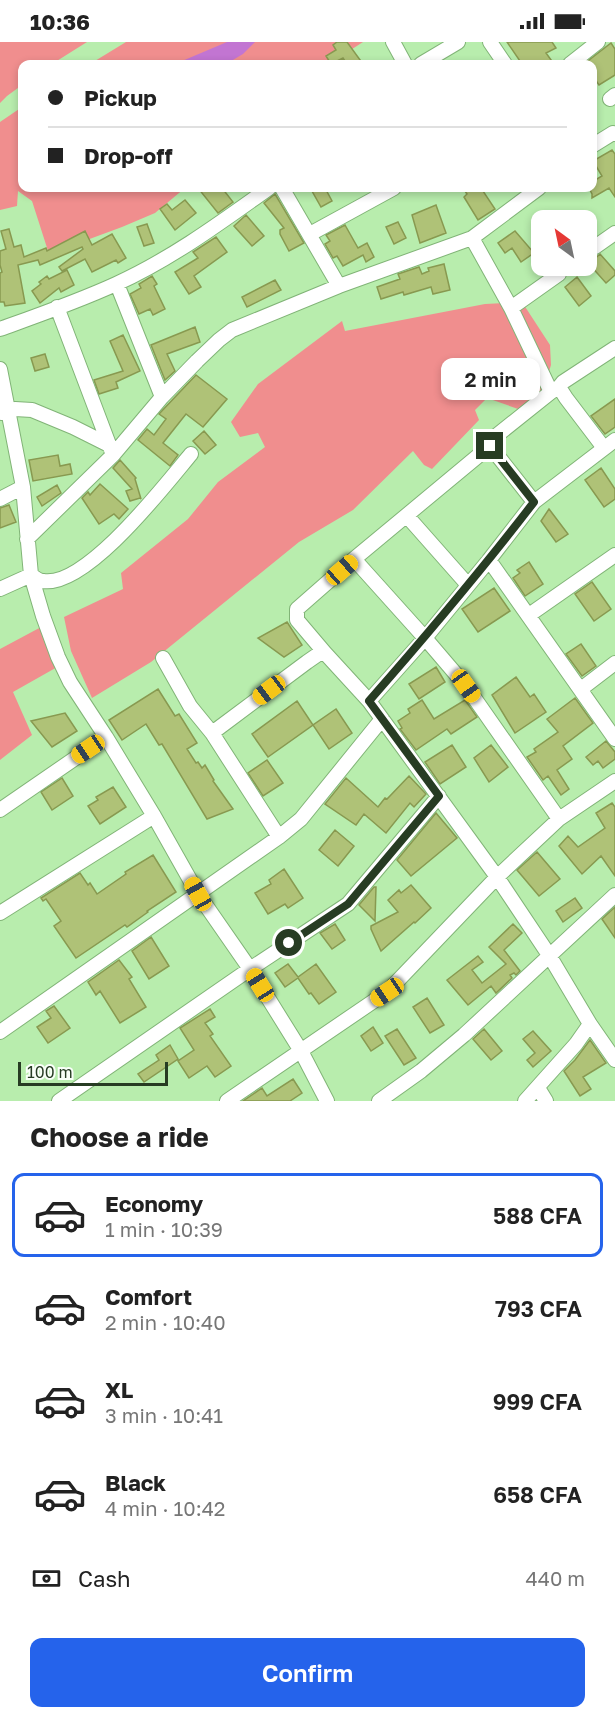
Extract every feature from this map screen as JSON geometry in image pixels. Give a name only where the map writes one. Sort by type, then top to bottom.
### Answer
[{"type":"street","points":[[393,42],[403,60]]},
{"type":"street","points":[[428,60],[458,42]]},
{"type":"street","points":[[490,42],[502,60]]},
{"type":"street","points":[[575,60],[598,42]]},
{"type":"street","points":[[597,142],[609,134],[615,134]]},
{"type":"street","points":[[0,329],[117,284],[186,245],[263,192]]},
{"type":"street","points":[[284,192],[339,286]]},
{"type":"street","points":[[310,234],[387,192]]},
{"type":"street","points":[[27,539],[162,397],[232,330],[339,286],[472,238],[534,192]]},
{"type":"street","points":[[597,246],[615,233]]},
{"type":"street","points":[[369,701],[425,638],[534,502],[610,444],[555,389],[472,238]]},
{"type":"street","points":[[511,308],[556,276]]},
{"type":"street","points":[[117,284],[162,397]]},
{"type":"street","points":[[57,308],[111,450]]},
{"type":"street","points":[[615,348],[563,382],[491,440],[490,446],[297,609],[297,620],[369,701],[497,877],[615,1060]]},
{"type":"street","points":[[0,369],[4,412],[23,487],[31,575],[42,616],[62,665],[70,682],[154,816],[198,894],[250,969],[301,1051],[327,1101]]},
{"type":"street","points":[[4,412],[32,410],[73,427],[111,450]]},
{"type":"street","points":[[490,446],[534,502]]},
{"type":"street","points":[[31,575],[41,581],[55,581],[70,576],[99,556],[145,508],[191,454]]},
{"type":"street","points":[[0,498],[23,487]]},
{"type":"street","points":[[407,516],[468,585]]},
{"type":"street","points":[[529,615],[615,555]]},
{"type":"street","points":[[354,559],[466,686],[559,819]]},
{"type":"street","points":[[489,560],[615,739]]},
{"type":"street","points":[[0,589],[31,575]]},
{"type":"street","points":[[212,733],[307,662],[320,653],[325,653]]},
{"type":"street","points":[[163,658],[190,706],[212,733],[279,837]]},
{"type":"street","points":[[581,689],[615,663]]},
{"type":"street","points":[[0,1032],[279,837],[301,819],[382,719]]},
{"type":"street","points":[[0,810],[106,737]]},
{"type":"street","points":[[227,1101],[387,992],[497,877],[559,819],[615,781]]},
{"type":"street","points":[[59,1101],[348,904],[439,796]]},
{"type":"street","points":[[0,913],[154,816]]},
{"type":"street","points":[[379,1101],[421,1071],[464,1035],[615,895]]},
{"type":"street","points":[[525,1101],[576,1044],[590,1024]]},
{"type":"street","points":[[538,1088],[546,1101]]},
{"type":"shaded area","points":[[0,42],[87,42],[58,60],[18,60],[18,88],[0,103]]},
{"type":"shaded area","points":[[126,42],[363,42],[335,60],[97,60]]},
{"type":"shaded area","points":[[227,42],[255,42],[233,60],[184,60]]},
{"type":"shaded area","points":[[18,110],[17,206],[0,210],[0,122]]},
{"type":"shaded area","points":[[19,192],[180,192],[155,213],[49,254],[32,201]]},
{"type":"shaded area","points":[[522,302],[550,345],[551,365],[539,393],[521,410],[487,398],[475,410],[479,420],[432,469],[424,465],[413,451],[353,510],[299,542],[151,662],[92,698],[71,651],[64,617],[123,589],[121,573],[188,519],[218,482],[265,447],[258,433],[240,437],[231,422],[258,384],[342,321],[345,331],[485,304]]},
{"type":"shaded area","points":[[43,626],[59,666],[13,692],[32,735],[0,760],[0,649]]},
{"type":"building","points":[[337,42],[347,42],[360,60],[344,60],[343,58],[328,60],[326,56],[336,50],[333,45]]},
{"type":"building","points":[[507,42],[552,42],[556,48],[546,53],[551,60],[519,60]]},
{"type":"building","points":[[611,43],[615,49],[615,75],[599,85],[597,60],[589,60]]},
{"type":"building","points":[[612,150],[615,154],[615,197],[609,188],[592,198],[591,192],[597,192],[597,179],[602,176],[597,168],[597,159]]},
{"type":"building","points":[[201,192],[225,192],[233,202],[218,213]]},
{"type":"building","points":[[313,192],[327,192],[332,201],[321,207]]},
{"type":"building","points":[[466,192],[484,192],[495,209],[478,220],[464,197],[467,194]]},
{"type":"building","points":[[275,194],[304,243],[289,251],[280,234],[280,230],[284,228],[264,203]]},
{"type":"building","points":[[185,200],[196,213],[175,230],[160,209],[167,204],[172,210]]},
{"type":"building","points":[[436,205],[446,233],[420,243],[412,215]]},
{"type":"building","points":[[246,215],[264,236],[252,246],[234,226]]},
{"type":"building","points":[[398,222],[406,238],[394,244],[386,227]]},
{"type":"building","points":[[147,224],[154,243],[144,246],[137,227]]},
{"type":"building","points":[[345,225],[358,248],[367,243],[374,257],[366,262],[363,255],[343,266],[337,256],[333,258],[325,244],[330,241],[326,235]]},
{"type":"building","points":[[9,229],[14,247],[21,245],[24,257],[46,248],[47,251],[85,231],[92,245],[112,234],[126,258],[118,263],[116,260],[92,272],[85,259],[62,271],[59,267],[83,249],[82,247],[40,265],[38,260],[18,265],[25,303],[5,306],[4,302],[0,302],[0,273],[2,272],[0,251],[6,249],[1,231]]},
{"type":"building","points":[[515,231],[531,250],[531,255],[521,262],[512,248],[505,253],[498,243]]},
{"type":"building","points":[[216,237],[227,252],[194,276],[201,287],[189,294],[175,272],[198,258],[193,252]]},
{"type":"building","points":[[600,254],[615,271],[615,275],[606,283],[597,273],[597,257]]},
{"type":"building","points":[[444,264],[450,290],[433,294],[431,287],[381,299],[377,287],[400,279],[398,274],[419,267],[422,274],[429,271],[428,268]]},
{"type":"building","points":[[67,270],[74,285],[61,292],[59,288],[40,303],[32,291],[41,284],[39,282],[47,276],[49,279]]},
{"type":"building","points":[[152,276],[157,284],[154,286],[165,309],[153,315],[150,309],[139,314],[130,294],[141,288],[139,284]]},
{"type":"building","points":[[577,277],[591,296],[579,306],[565,287]]},
{"type":"building","points":[[275,280],[281,290],[247,307],[242,297]]},
{"type":"building","points":[[195,327],[200,342],[167,354],[175,371],[165,380],[151,345]]},
{"type":"building","points":[[123,335],[140,371],[116,382],[118,388],[99,394],[94,380],[123,371],[110,341]]},
{"type":"building","points":[[45,354],[49,367],[35,371],[31,358]]},
{"type":"building","points":[[196,375],[227,399],[203,427],[186,414],[163,443],[178,455],[170,466],[138,440],[147,429],[154,435],[166,419],[159,414]]},
{"type":"building","points":[[615,399],[615,427],[605,434],[591,416]]},
{"type":"building","points":[[204,431],[216,445],[205,454],[193,441]]},
{"type":"building","points":[[58,455],[60,466],[70,464],[72,474],[33,481],[29,460]]},
{"type":"building","points":[[120,460],[136,478],[141,499],[130,501],[126,491],[132,489],[113,468]]},
{"type":"building","points":[[601,468],[615,489],[615,499],[604,507],[585,480]]},
{"type":"building","points":[[100,484],[128,509],[119,519],[114,514],[99,524],[82,498],[88,492],[90,495]]},
{"type":"building","points":[[57,485],[61,493],[42,506],[37,497]]},
{"type":"building","points":[[9,505],[16,522],[0,528],[0,508]]},
{"type":"building","points":[[549,509],[568,534],[556,542],[541,521]]},
{"type":"building","points":[[529,562],[543,584],[525,596],[513,578],[520,573],[517,570]]},
{"type":"building","points":[[592,582],[611,609],[594,621],[575,594]]},
{"type":"building","points":[[494,588],[510,611],[478,632],[462,609]]},
{"type":"building","points":[[287,622],[302,645],[284,657],[258,638]]},
{"type":"building","points":[[581,644],[596,666],[582,676],[566,654]]},
{"type":"building","points":[[436,667],[445,682],[419,699],[409,684]]},
{"type":"building","points":[[516,677],[530,697],[534,694],[546,712],[515,733],[492,695]]},
{"type":"building","points":[[158,689],[175,716],[179,714],[197,743],[187,749],[196,763],[198,762],[202,768],[205,765],[213,781],[233,809],[207,819],[162,744],[159,745],[146,724],[122,740],[109,720]]},
{"type":"building","points":[[575,698],[593,723],[563,746],[572,759],[557,770],[569,789],[561,795],[548,776],[543,780],[527,757],[536,752],[534,749],[558,732],[547,719]]},
{"type":"building","points":[[422,700],[434,719],[465,700],[477,717],[451,734],[447,729],[416,750],[400,729],[402,728],[398,721],[410,713],[408,709]]},
{"type":"building","points":[[297,701],[313,725],[268,757],[252,734]]},
{"type":"building","points":[[336,709],[352,733],[329,749],[313,725]]},
{"type":"building","points":[[65,713],[77,731],[52,747],[31,721]]},
{"type":"building","points":[[606,741],[615,752],[615,759],[603,768],[598,761],[593,765],[586,757]]},
{"type":"building","points":[[452,745],[466,767],[440,784],[425,762]]},
{"type":"building","points":[[491,745],[508,767],[489,782],[474,758]]},
{"type":"building","points":[[267,760],[283,783],[263,796],[248,773]]},
{"type":"building","points":[[409,776],[426,794],[414,807],[410,803],[386,833],[364,814],[356,825],[325,804],[346,778],[378,807]]},
{"type":"building","points":[[62,778],[73,796],[52,810],[41,792]]},
{"type":"building","points":[[113,787],[126,807],[100,824],[88,806],[98,800],[96,797]]},
{"type":"building","points":[[612,803],[615,807],[615,876],[601,856],[582,874],[559,846],[568,836],[578,847],[605,828],[596,813]]},
{"type":"building","points":[[436,813],[457,838],[411,876],[397,860]]},
{"type":"building","points":[[335,830],[354,846],[338,866],[319,850]]},
{"type":"building","points":[[537,852],[560,879],[539,896],[517,870]]},
{"type":"building","points":[[153,855],[176,892],[127,927],[125,925],[76,958],[54,926],[61,921],[46,899],[43,901],[41,898],[80,873],[97,894],[126,874],[125,872]]},
{"type":"building","points":[[284,869],[303,898],[288,908],[285,904],[268,914],[255,893],[271,884],[269,880]]},
{"type":"building","points":[[411,885],[431,908],[381,951],[371,926],[398,912],[388,900],[399,890],[401,893]]},
{"type":"building","points":[[376,887],[375,921],[359,905]]},
{"type":"building","points":[[575,898],[582,908],[563,922],[556,911]]},
{"type":"building","points":[[615,907],[615,938],[602,919]]},
{"type":"building","points":[[335,924],[345,940],[332,949],[320,933]]},
{"type":"building","points":[[513,924],[522,933],[504,950],[520,971],[516,975],[514,973],[510,975],[512,978],[496,993],[491,986],[468,1005],[447,980],[478,956],[483,962],[472,970],[482,983],[506,964],[489,947]]},
{"type":"building","points":[[151,937],[169,966],[149,979],[132,951]]},
{"type":"building","points":[[119,960],[132,977],[129,979],[146,1007],[120,1023],[100,991],[96,995],[88,982]]},
{"type":"building","points":[[288,964],[298,977],[316,964],[336,992],[319,1004],[298,978],[285,987],[275,973]]},
{"type":"building","points":[[427,998],[444,1025],[430,1033],[413,1007]]},
{"type":"building","points":[[54,1006],[70,1028],[48,1043],[37,1027],[51,1018],[46,1011]]},
{"type":"building","points":[[210,1009],[215,1017],[205,1023],[213,1034],[210,1036],[231,1066],[215,1077],[207,1066],[189,1078],[178,1061],[194,1050],[180,1028]]},
{"type":"building","points":[[373,1027],[383,1043],[371,1051],[361,1036]]},
{"type":"building","points":[[397,1029],[416,1058],[404,1065],[385,1036]]},
{"type":"building","points":[[484,1029],[502,1051],[491,1060],[473,1039]]},
{"type":"building","points":[[533,1031],[551,1051],[533,1067],[527,1060],[535,1053],[523,1039]]},
{"type":"building","points":[[590,1040],[606,1063],[583,1077],[591,1089],[580,1096],[564,1071]]},
{"type":"building","points":[[170,1045],[178,1059],[144,1082],[138,1074],[159,1060],[156,1055]]},
{"type":"building","points":[[293,1079],[302,1093],[290,1101],[243,1101],[262,1088],[267,1096]]},
{"type":"route","points":[[289,943],[348,904],[439,796],[369,701],[425,638],[534,502],[490,446]]}]
